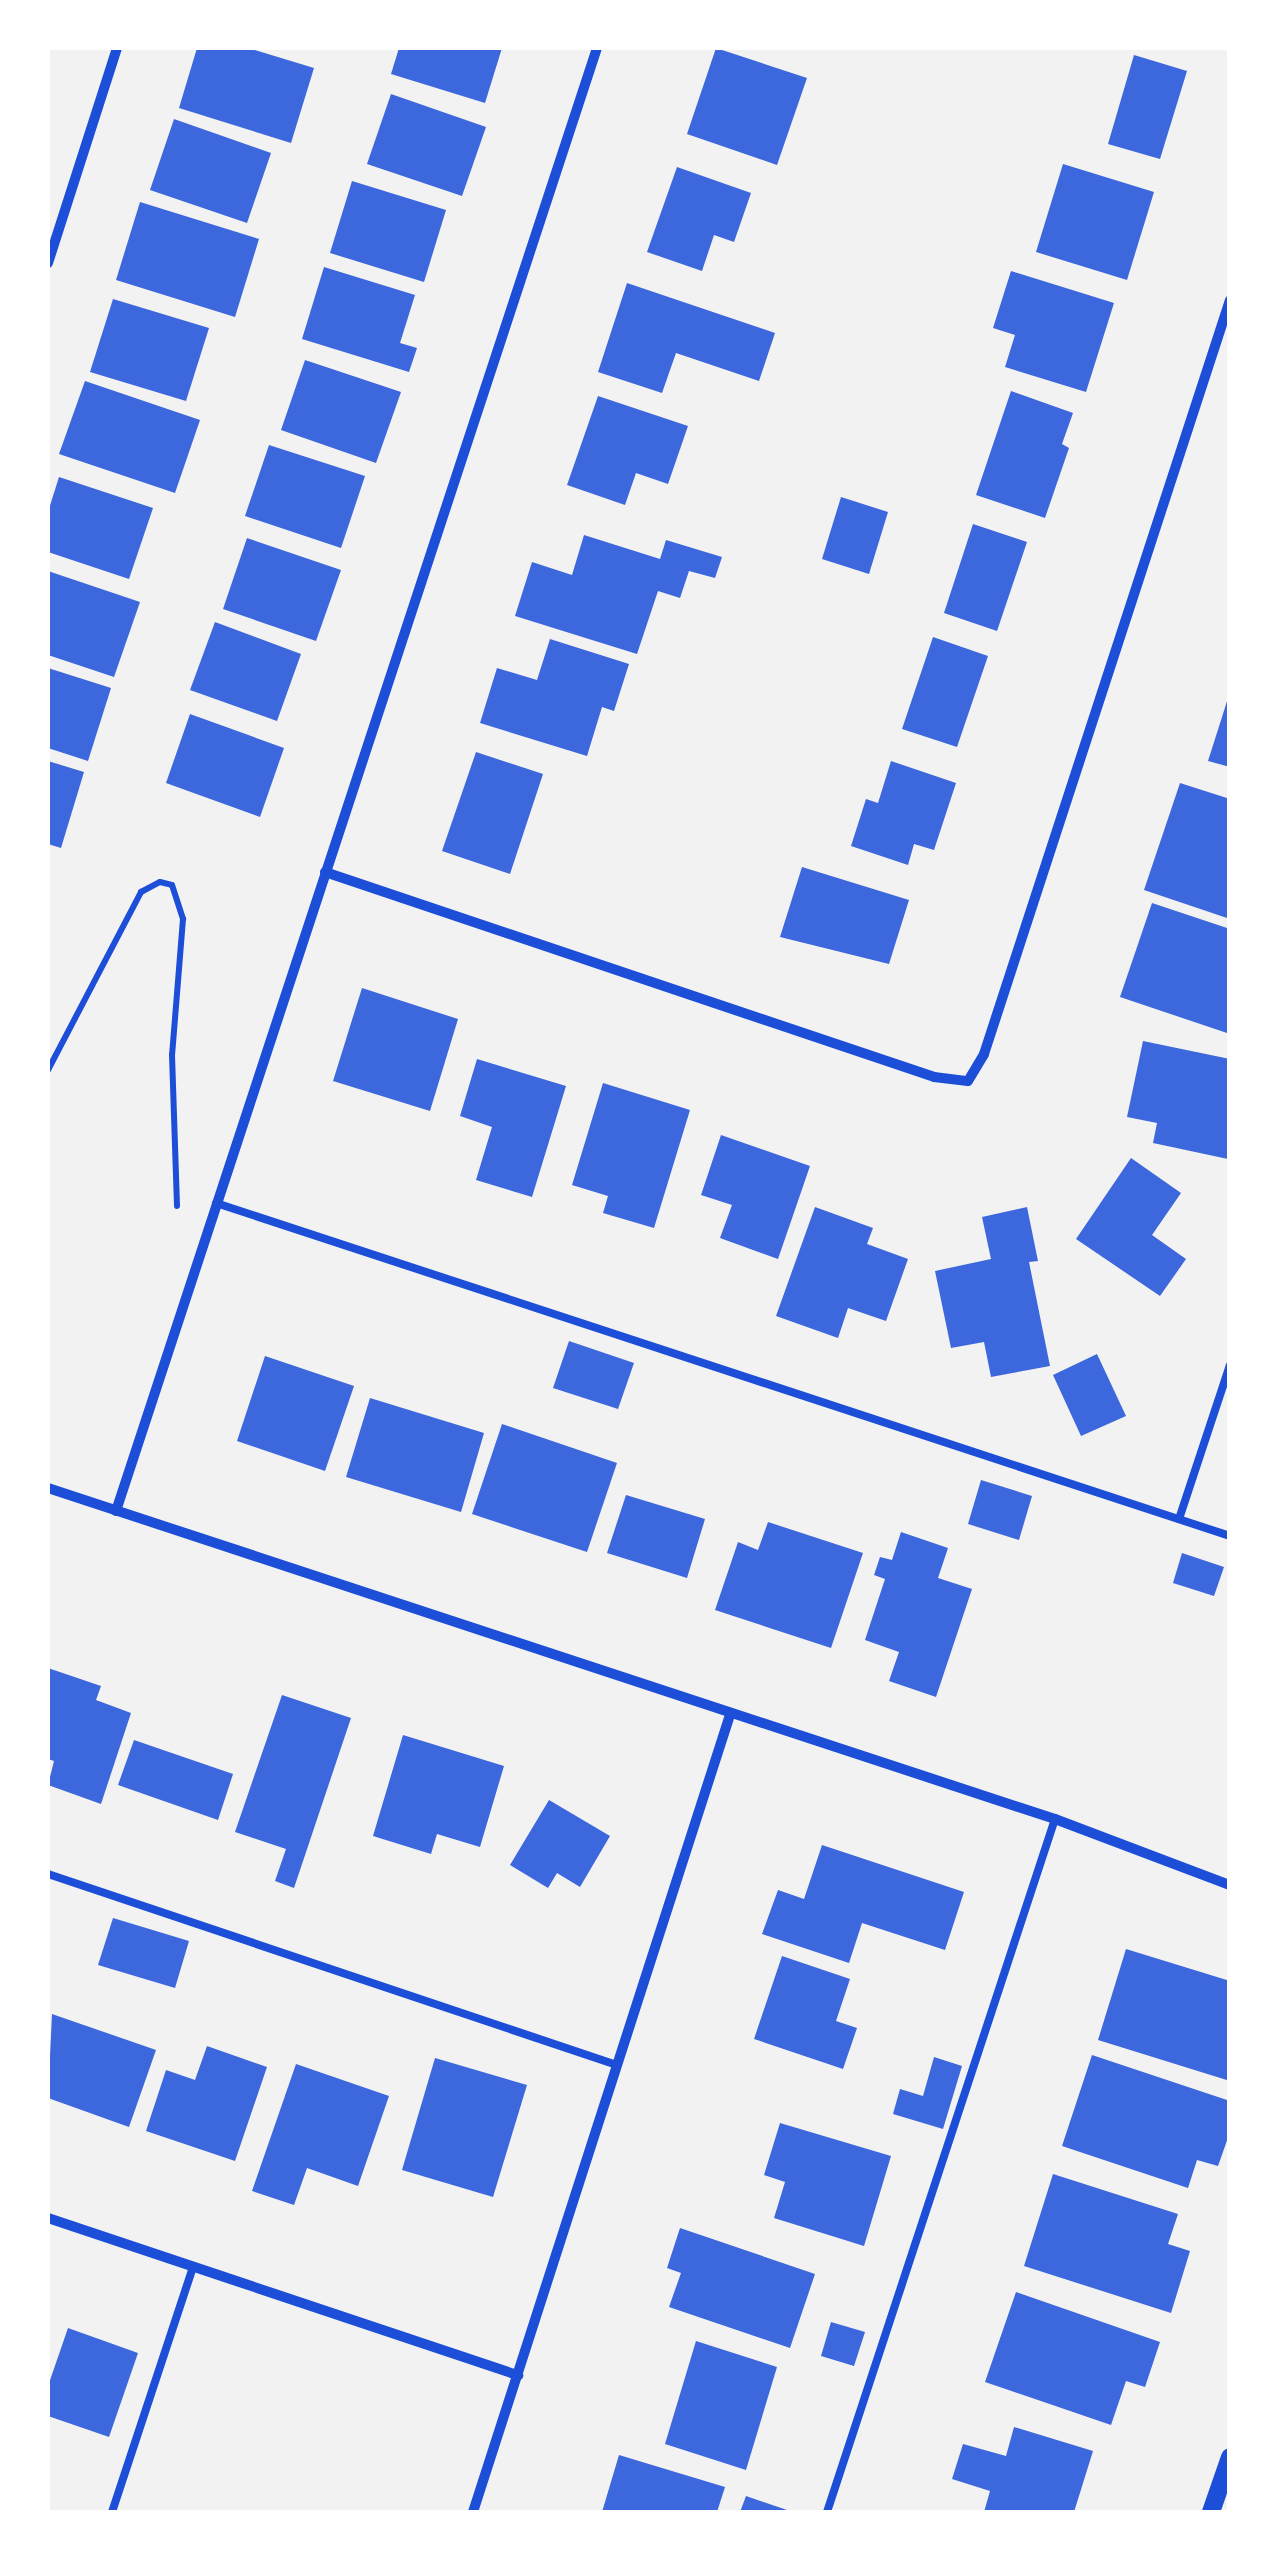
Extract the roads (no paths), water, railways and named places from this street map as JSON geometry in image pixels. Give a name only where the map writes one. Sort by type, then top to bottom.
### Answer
[{"type":"street","points":[[48,263],[118,48]]},
{"type":"street","points":[[116,1511],[597,48]]},
{"type":"street","points":[[325,872],[934,1077],[968,1081],[984,1054],[1230,300]]},
{"type":"street","points":[[48,1488],[1054,1819],[1230,1885]]},
{"type":"street","points":[[472,2512],[730,1715]]},
{"type":"street","points":[[48,2218],[518,2375]]},
{"type":"street","points":[[1212,2512],[1230,2457]]},
{"type":"lane","points":[[216,1203],[1230,1536]]},
{"type":"lane","points":[[1179,1520],[1230,1365]]},
{"type":"lane","points":[[826,2512],[1054,1819]]},
{"type":"lane","points":[[48,1874],[616,2065]]},
{"type":"lane","points":[[112,2512],[192,2268]]}]
